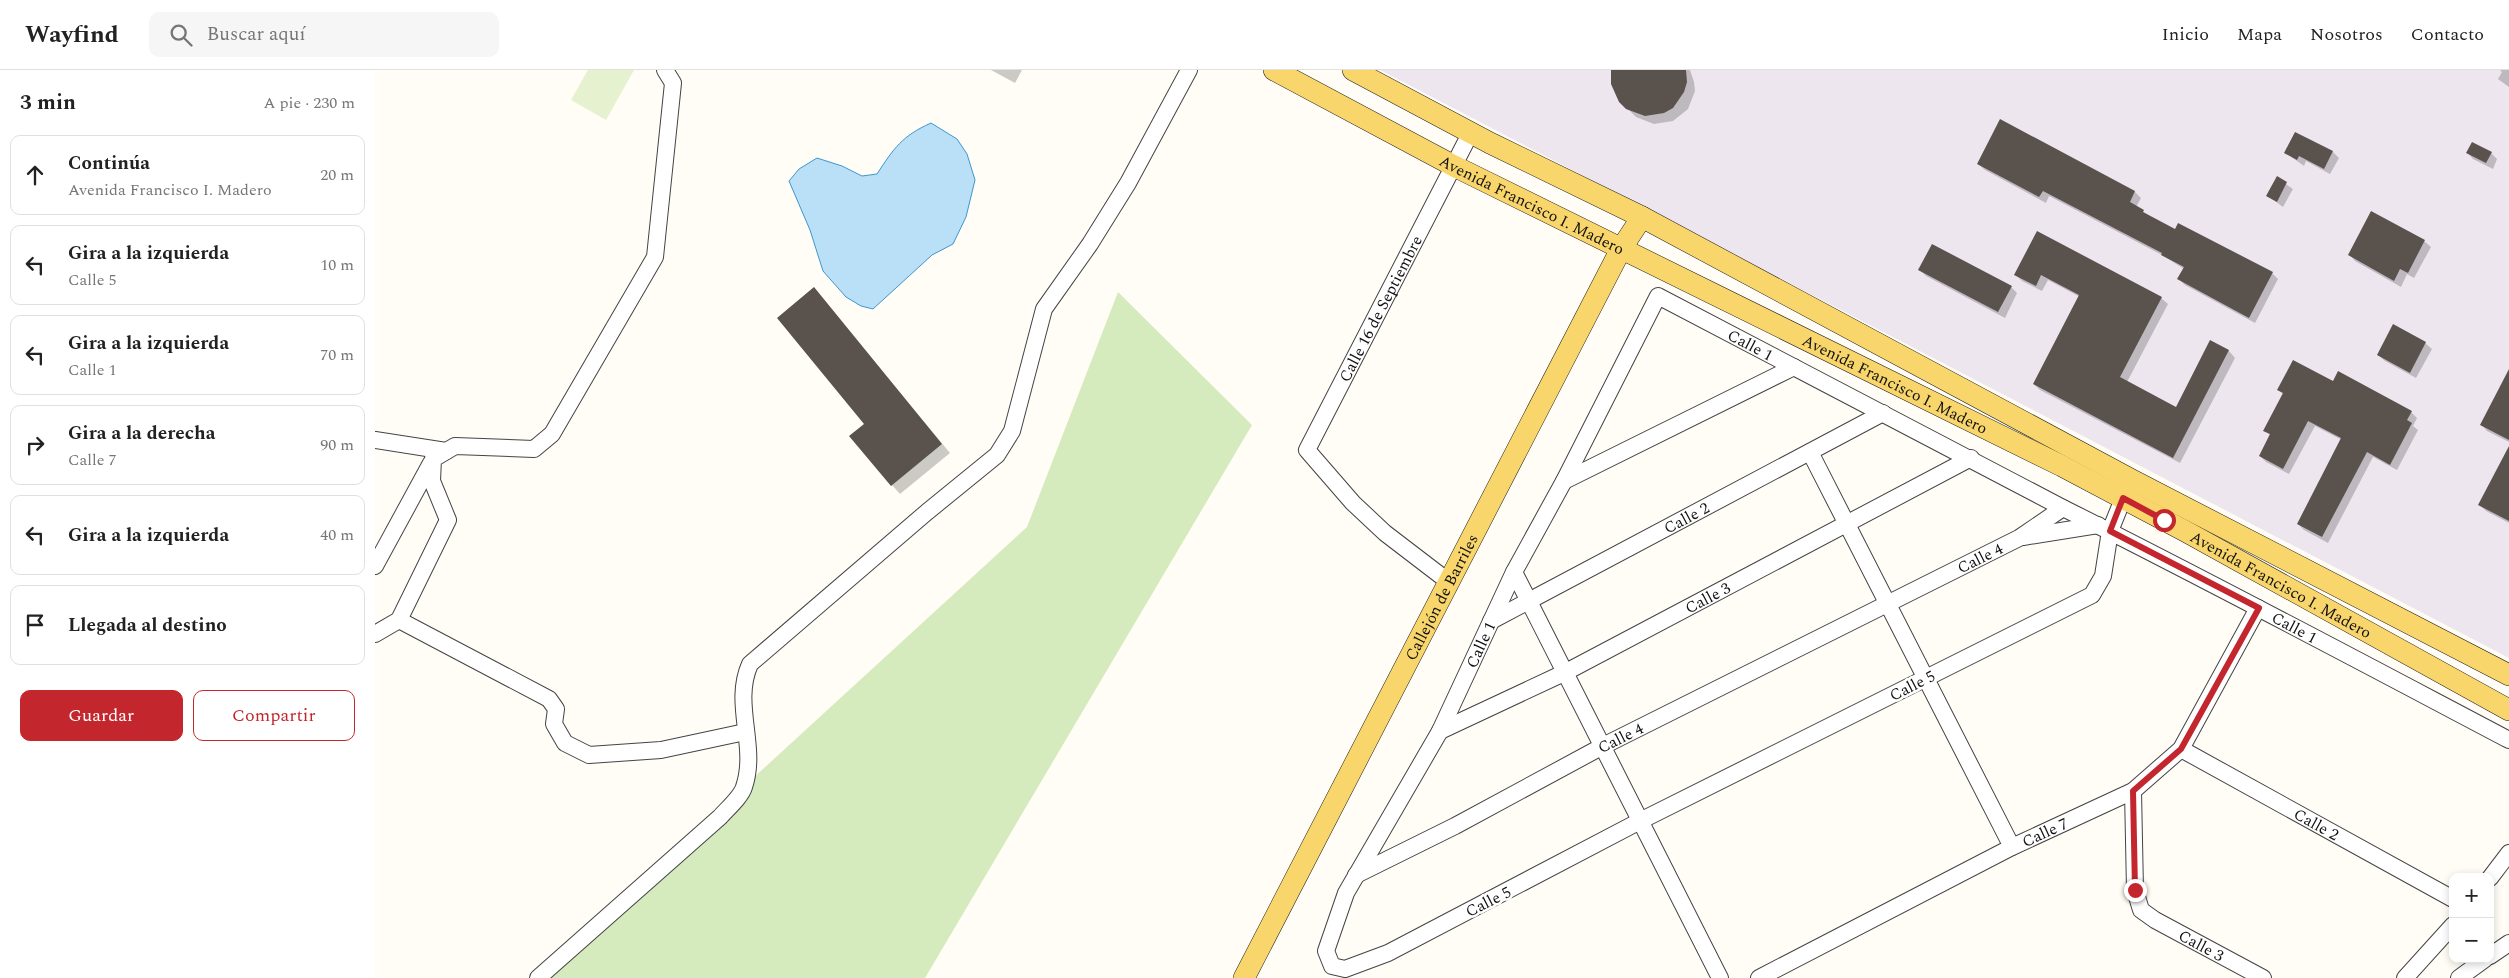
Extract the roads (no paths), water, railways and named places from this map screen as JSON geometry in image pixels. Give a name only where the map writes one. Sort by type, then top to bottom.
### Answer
[{"type":"main road","name":"Avenida Francisco I. Madero","points":[[1274,70],[1454,166],[1621,249],[2127,489],[2509,676]]},
{"type":"main road","name":"Avenida Francisco I. Madero","points":[[1353,70],[1471,132],[1642,217],[2127,489],[2509,710]]},
{"type":"main road","name":"Callejón de Barriles","points":[[1244,978],[1621,249],[1642,217]]},
{"type":"street","points":[[375,566],[439,455],[455,446],[534,449],[551,434],[655,257],[673,83],[665,70]]},
{"type":"street","points":[[538,978],[720,817],[744,789],[749,761],[742,694],[744,678],[750,664],[927,512],[997,455],[1013,431],[1044,309],[1090,244],[1128,183],[1189,70]]},
{"type":"street","name":"Calle 16 de Septiembre","points":[[1449,582],[1385,533],[1353,503],[1307,450],[1471,132]]},
{"type":"street","name":"Calle 1","points":[[1332,966],[1325,951],[1346,893],[1441,731],[1514,572],[1565,481],[1658,296],[2509,740]]},
{"type":"street","points":[[1565,481],[1794,367]]},
{"type":"street","name":"Calle 2","points":[[1491,622],[1883,413]]},
{"type":"street","points":[[375,440],[439,455]]},
{"type":"street","points":[[1810,452],[2012,847]]},
{"type":"street","points":[[375,634],[399,620],[448,520],[432,480],[439,455]]},
{"type":"street","name":"Calle 3","points":[[1441,731],[1566,672],[1971,458]]},
{"type":"street","name":"Calle 5","points":[[1332,966],[1345,970],[1387,952],[1641,821],[2092,595],[2103,576],[2104,528],[2127,489]]},
{"type":"street","name":"Calle 4","points":[[1356,875],[1455,826],[1603,746],[2019,538],[2063,508]]},
{"type":"street","name":"Calle 4","points":[[2019,538],[2104,528]]},
{"type":"street","points":[[1514,572],[1720,978]]},
{"type":"street","name":"Calle 7","points":[[1759,978],[2012,847],[2133,791],[2181,749],[2259,608]]},
{"type":"street","points":[[399,620],[549,699],[556,709],[554,724],[565,743],[589,755],[661,750],[745,732]]},
{"type":"street","name":"Calle 2","points":[[2181,749],[2449,897]]},
{"type":"street","name":"Calle 3","points":[[2133,791],[2135,890],[2141,910],[2155,920],[2263,978]]},
{"type":"street","points":[[2494,873],[2509,853]]},
{"type":"street","points":[[2405,978],[2449,929]]},
{"type":"street","points":[[2494,953],[2509,942]]},
{"type":"street","points":[[2459,978],[2480,963]]},
{"type":"water","points":[[931,123],[957,139],[967,154],[975,180],[966,217],[953,244],[932,255],[873,309],[861,306],[846,297],[823,271],[810,230],[789,181],[799,169],[817,158],[842,166],[862,176],[877,174],[899,144],[913,133]]}]
